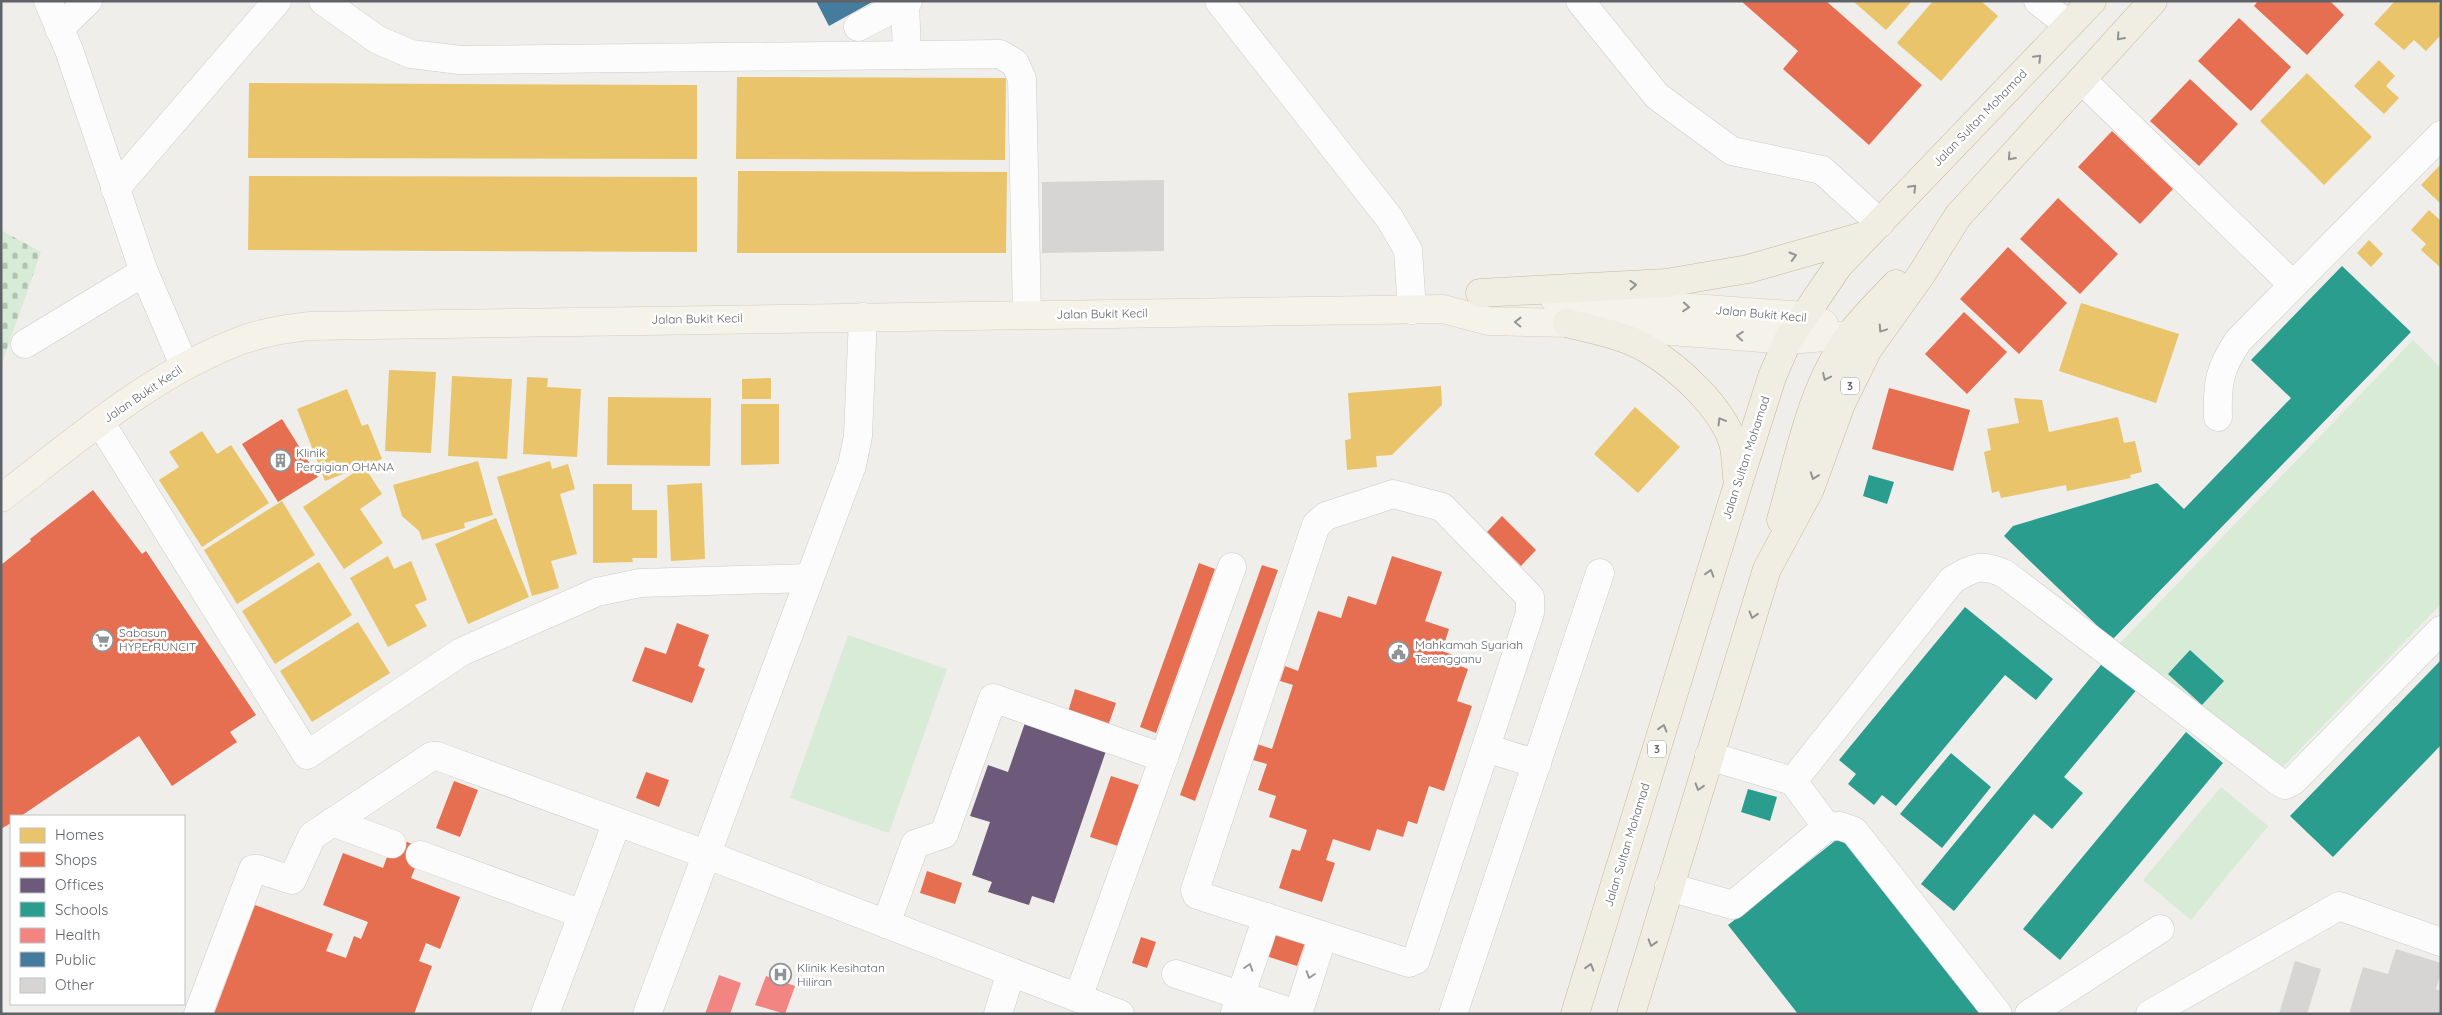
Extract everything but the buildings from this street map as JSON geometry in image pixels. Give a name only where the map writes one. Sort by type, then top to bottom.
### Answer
[{"type":"highway","name":"Jalan Sultan Mohamad","points":[[1576,1014],[1738,484],[1772,377],[1788,340],[1839,265],[2092,1]]},
{"type":"highway","name":"3","points":[[1631,1014],[1767,569],[1809,420],[1826,375],[1850,335],[2153,1]]},
{"type":"highway","name":"3","points":[[1767,569],[1810,489],[1841,404],[1868,349],[1921,275],[1958,216]]},
{"type":"highway","points":[[1480,293],[1666,283],[1748,269],[1874,229]]},
{"type":"highway","points":[[1567,323],[1608,334],[1646,348],[1690,382],[1720,417],[1733,443],[1738,484]]},
{"type":"main road","name":"Jalan Bukit Kecil","points":[[1444,309],[1480,293],[1805,316],[1850,335]]},
{"type":"main road","name":"Jalan Bukit Kecil","points":[[1,498],[100,422],[143,391],[184,366],[243,340],[275,331],[310,326],[1444,309],[1488,321],[1567,323],[1788,340],[1850,335]]},
{"type":"street","points":[[48,1],[69,50],[144,272],[184,366]]},
{"type":"street","points":[[59,29],[88,1]]},
{"type":"street","points":[[115,189],[278,1]]},
{"type":"street","points":[[323,1],[378,40],[411,54],[460,60],[1000,54],[1015,63],[1022,79],[1027,315]]},
{"type":"street","points":[[1219,1],[1390,219],[1408,250],[1412,310]]},
{"type":"street","points":[[1580,1],[1657,96],[1732,151],[1822,170],[1874,229]]},
{"type":"street","points":[[2038,1],[2069,25]]},
{"type":"street","points":[[858,27],[907,2],[907,55]]},
{"type":"street","points":[[2082,80],[2293,285]]},
{"type":"street","points":[[2218,417],[2219,380],[2224,361],[2238,341],[2441,135]]},
{"type":"street","points":[[25,344],[144,272]]},
{"type":"street","points":[[647,1014],[705,854],[852,465],[858,436],[863,317]]},
{"type":"street","points":[[100,422],[307,755],[461,652],[597,592],[640,583],[809,578]]},
{"type":"street","points":[[1393,494],[1442,507],[1530,597],[1530,613],[1416,960],[1409,963],[1267,917],[1198,895],[1195,890],[1316,525],[1319,520],[1326,516],[1393,494]]},
{"type":"street","points":[[1793,780],[1952,580],[1970,568],[1989,566],[2005,574],[2285,785],[2293,781],[2441,630]]},
{"type":"street","points":[[1078,998],[1232,567]]},
{"type":"street","points":[[1454,1014],[1600,573]]},
{"type":"street","points":[[886,924],[915,844],[944,834],[994,698],[1164,758]]},
{"type":"street","points":[[1486,748],[1536,764]]},
{"type":"street","points":[[198,1014],[253,869],[292,880],[309,839],[432,756],[437,756],[705,854],[1120,1014]]},
{"type":"street","points":[[1709,756],[1793,780],[1827,827]]},
{"type":"street","points":[[332,822],[392,844]]},
{"type":"street","points":[[545,1014],[617,822]]},
{"type":"street","points":[[1670,887],[1733,905],[1827,827],[1840,826],[1854,831],[1998,1014]]},
{"type":"street","points":[[420,855],[582,914]]},
{"type":"street","points":[[2150,1014],[2339,906],[2441,942]]},
{"type":"street","points":[[1237,1005],[1267,917]]},
{"type":"street","points":[[2029,1014],[2160,929]]},
{"type":"street","points":[[1176,974],[1237,1005],[1297,1014],[1323,936]]},
{"type":"street","points":[[998,1014],[1011,972]]},
{"type":"green space","points":[[1,230],[41,252],[1,366]]},
{"type":"green space","points":[[2413,340],[2441,368],[2441,604],[2282,768],[2119,644]]},
{"type":"green space","points":[[848,635],[947,669],[889,833],[790,798]]},
{"type":"green space","points":[[2221,787],[2268,826],[2191,920],[2143,880]]},
{"type":"place","name":"Klinik Pergigian OHANA","points":[[280,460]]},
{"type":"place","name":"Sabasun HYPErRUNCIT","points":[[103,640]]},
{"type":"place","name":"Mahkamah Syariah Terengganu","points":[[1399,652]]},
{"type":"place","name":"Klinik Kesihatan Hiliran","points":[[781,975]]}]
